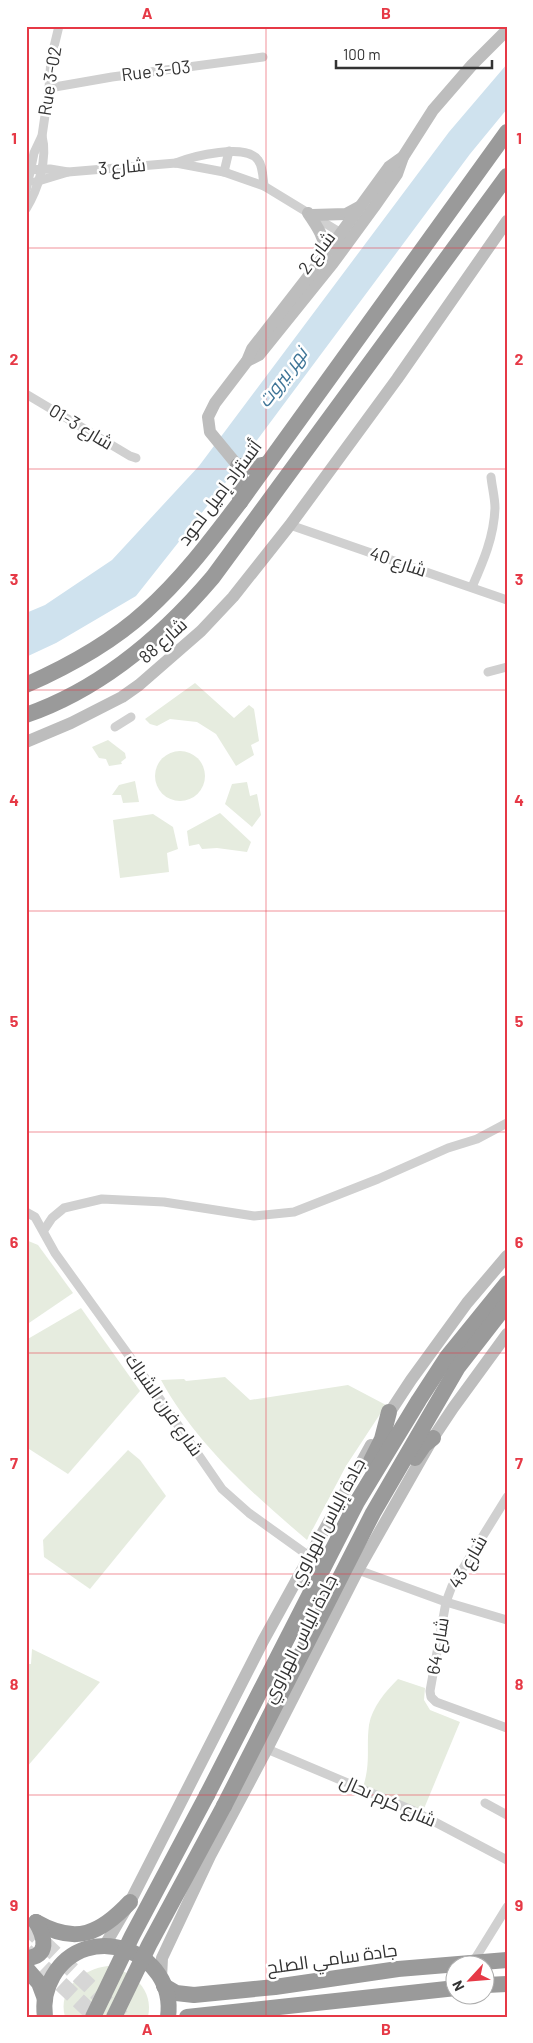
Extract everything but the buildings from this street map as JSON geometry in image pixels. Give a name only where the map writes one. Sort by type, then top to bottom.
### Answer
[{"type":"highway","name":"أتستراد إميل لحود","points":[[26,685],[88,654],[145,612],[197,558],[240,502],[507,132]]},
{"type":"highway","points":[[26,715],[76,693],[127,661],[161,633],[194,600],[213,578],[507,176]]},
{"type":"highway","points":[[240,502],[241,484],[238,466],[253,467],[267,464]]},
{"type":"highway","name":"جادة إلياس الهراوي","points":[[93,2017],[132,1936],[357,1502],[448,1357],[507,1283]]},
{"type":"highway","name":"جادة إلياس الهراوي","points":[[114,2017],[149,1945],[224,1806],[373,1513],[458,1367],[507,1304]]},
{"type":"highway","points":[[357,1502],[363,1481],[382,1439],[389,1412]]},
{"type":"highway","points":[[373,1513],[388,1496],[424,1445],[433,1438]]},
{"type":"highway","points":[[31,1918],[62,1934],[85,1934],[110,1922],[130,1902]]},
{"type":"highway","points":[[31,1918],[63,1946],[83,1950]]},
{"type":"highway","points":[[26,1958],[37,1955],[43,1948],[43,1936],[31,1918]]},
{"type":"highway","points":[[45,2017],[45,1999],[49,1984],[57,1969],[69,1958],[83,1950],[105,1945],[122,1947],[137,1954],[151,1964],[163,1982],[168,2000],[168,2017]]},
{"type":"highway","name":"جادة سامي الصلح","points":[[163,1982],[169,1990],[180,1994],[194,1995],[275,1987],[398,1969],[446,1965]]},
{"type":"highway","points":[[26,1968],[39,1984],[45,1999]]},
{"type":"highway","points":[[194,2016],[446,1989]]},
{"type":"street","name":"Rue 3-02","points":[[42,136],[49,88],[50,59],[60,26]]},
{"type":"street","name":"شارع 2","points":[[248,361],[256,358],[262,352],[346,236],[397,174],[403,156],[433,110],[472,65],[507,30]]},
{"type":"street","name":"Rue 3-03","points":[[49,88],[112,77],[263,58]]},
{"type":"street","points":[[26,209],[34,196],[38,182],[44,144],[42,136]]},
{"type":"street","points":[[42,136],[28,170],[27,186],[68,172]]},
{"type":"street","points":[[224,172],[229,151]]},
{"type":"street","name":"شارع 3","points":[[68,172],[176,163],[190,158],[229,151],[249,153],[254,156],[261,165],[264,186]]},
{"type":"street","name":"شارع 2","points":[[238,466],[214,438],[208,424],[210,409],[248,361],[252,348],[324,255],[346,236],[365,202],[390,167],[403,156]]},
{"type":"street","name":"شارع 3","points":[[176,163],[224,172],[264,186],[346,236]]},
{"type":"street","points":[[28,170],[41,168],[68,172]]},
{"type":"street","points":[[310,214],[346,214],[365,202]]},
{"type":"street","points":[[310,214],[324,240],[324,255]]},
{"type":"street","name":"شارع 88","points":[[26,742],[71,723],[122,697],[139,685],[201,631],[233,598],[290,526],[397,379],[507,221]]},
{"type":"street","name":"شارع 3-01","points":[[26,394],[136,458]]},
{"type":"street","points":[[472,587],[485,558],[492,536],[495,508],[491,477]]},
{"type":"street","name":"شارع 40","points":[[290,526],[507,600]]},
{"type":"street","points":[[488,672],[507,667]]},
{"type":"street","points":[[115,727],[132,717]]},
{"type":"street","points":[[44,1230],[52,1218],[64,1208],[102,1199],[164,1202],[254,1216],[294,1212],[378,1179],[448,1148],[477,1139],[507,1123]]},
{"type":"street","name":"شارع فرن الشباك","points":[[26,1212],[35,1217],[44,1230],[55,1253],[154,1389],[222,1489],[249,1513],[309,1556]]},
{"type":"street","name":"جادة إلياس الهراوي","points":[[309,1556],[389,1412],[467,1303],[507,1256]]},
{"type":"street","name":"جادة الياس الهراوي","points":[[163,1982],[160,1967],[164,1953],[210,1856],[358,1570],[433,1438],[507,1334]]},
{"type":"street","name":"شارع 43","points":[[446,1602],[460,1570],[507,1497]]},
{"type":"street","points":[[498,1512],[507,1517]]},
{"type":"street","name":"جادة الياس الهراوي","points":[[105,1945],[130,1902],[263,1640],[309,1556]]},
{"type":"street","points":[[358,1570],[446,1602],[507,1620]]},
{"type":"street","name":"شارع 64","points":[[446,1602],[430,1691],[432,1697],[436,1702],[507,1728]]},
{"type":"street","name":"شارع كرم ىحال","points":[[267,1749],[414,1810],[507,1860]]},
{"type":"street","points":[[484,1803],[507,1815]]},
{"type":"street","points":[[477,1956],[507,1907]]},
{"type":"street","points":[[120,1920],[125,1935],[135,1946],[144,1951],[164,1953]]},
{"type":"shaded area","points":[[195,683],[234,718],[249,705],[254,709],[259,741],[251,745],[254,755],[236,766],[216,734],[197,722],[170,719],[157,726],[150,724],[145,719]]},
{"type":"shaded area","points":[[108,740],[125,753],[126,758],[121,762],[122,764],[109,766],[106,759],[99,758],[92,747]]},
{"type":"shaded area","points":[[175,751],[185,751],[198,758],[205,771],[205,781],[198,794],[185,801],[175,801],[166,797],[159,790],[155,781],[155,771],[159,762],[166,755]]},
{"type":"shaded area","points":[[135,781],[139,802],[123,803],[121,795],[112,795],[119,785]]},
{"type":"shaded area","points":[[247,782],[250,796],[257,794],[261,815],[252,827],[225,804],[232,784]]},
{"type":"shaded area","points":[[220,813],[251,842],[247,852],[217,848],[202,849],[199,844],[189,846],[187,831]]},
{"type":"shaded area","points":[[153,814],[173,827],[178,849],[167,853],[169,872],[120,878],[113,820]]},
{"type":"shaded area","points":[[26,1240],[38,1245],[73,1293],[26,1325]]},
{"type":"shaded area","points":[[81,1308],[140,1391],[68,1474],[26,1447],[26,1340]]},
{"type":"shaded area","points":[[225,1377],[250,1400],[348,1385],[386,1405],[346,1466],[307,1540],[226,1466],[191,1425],[161,1380],[184,1379],[186,1381]]},
{"type":"shaded area","points":[[128,1450],[140,1460],[166,1496],[90,1589],[44,1557],[43,1540]]},
{"type":"shaded area","points":[[32,1649],[100,1682],[26,1768],[26,1664],[31,1664]]},
{"type":"shaded area","points":[[398,1679],[425,1688],[424,1700],[430,1710],[460,1722],[423,1811],[363,1787],[368,1763],[368,1733],[371,1718],[380,1700]]},
{"type":"shaded area","points":[[108,1966],[125,1972],[139,1983],[148,1998],[148,2017],[65,2017],[65,1997],[68,1989],[81,1976],[90,1971]]},
{"type":"water","name":"نهر بيروت","points":[[507,64],[507,109],[470,154],[223,486],[136,596],[56,643],[26,657],[26,613],[45,605],[112,560],[199,466],[449,132]]},
{"type":"tunnel","points":[[26,1926],[122,2017]]},
{"type":"tunnel","points":[[26,1951],[96,2017]]}]
